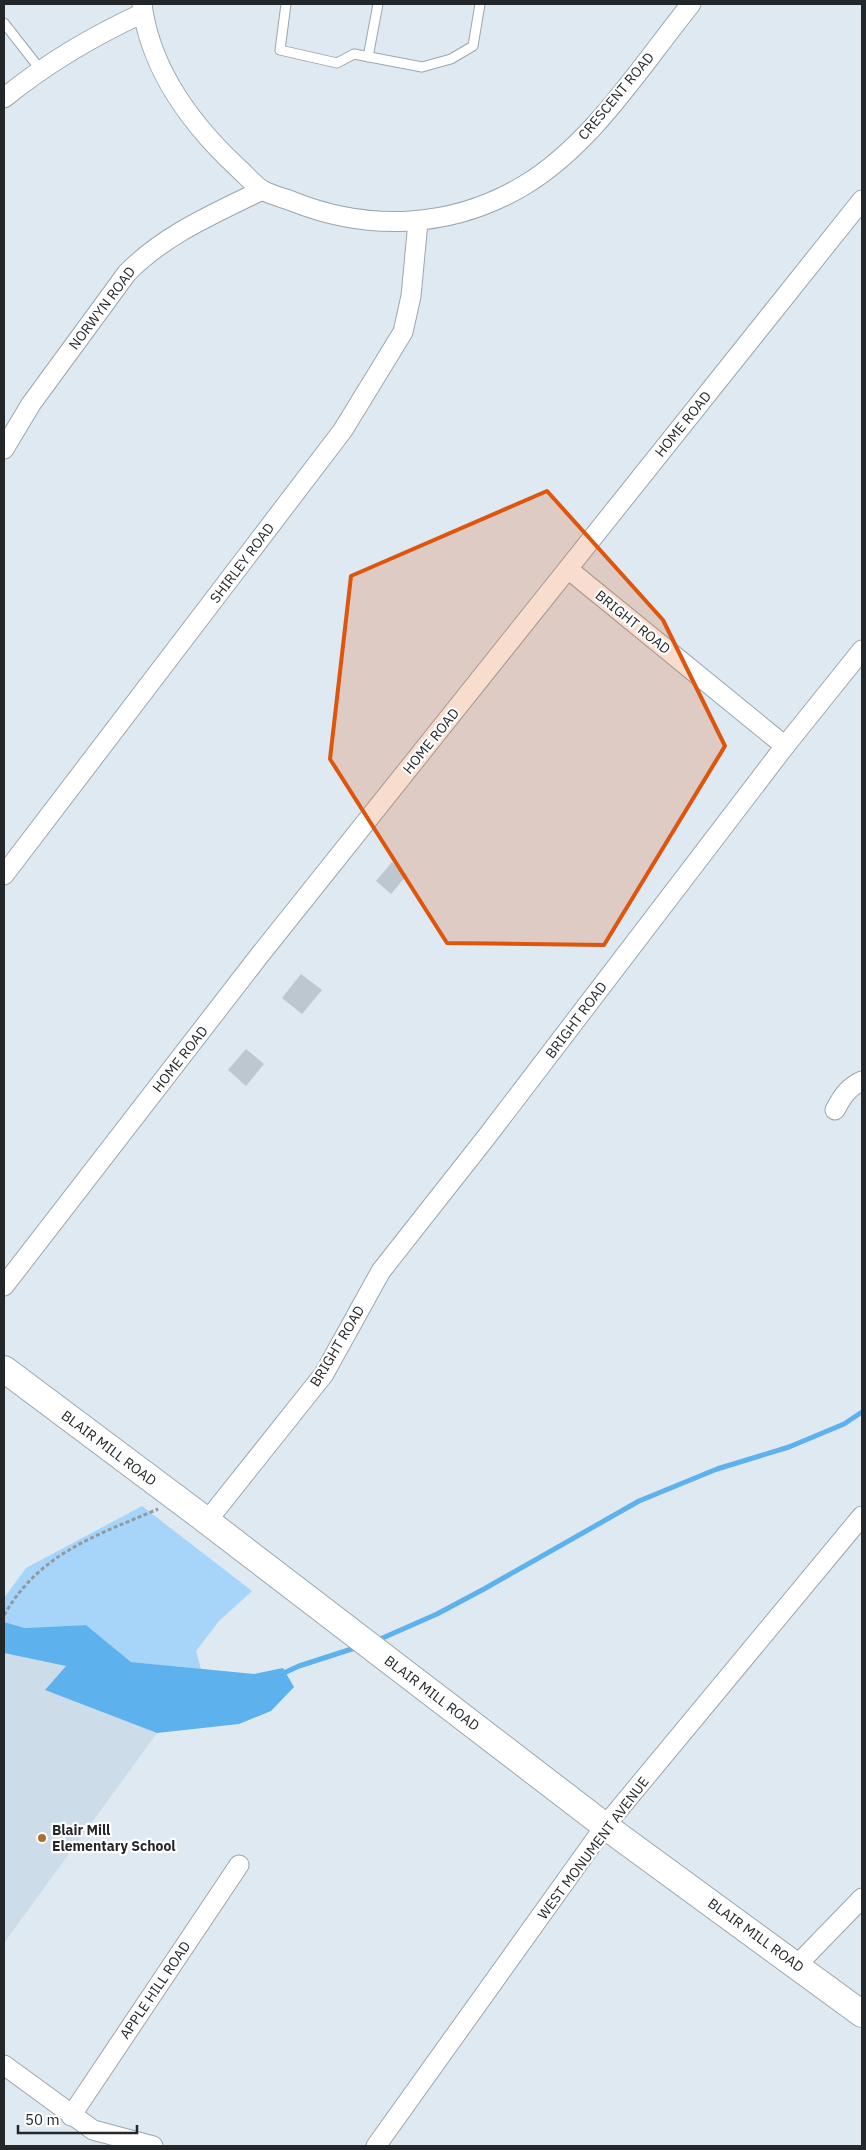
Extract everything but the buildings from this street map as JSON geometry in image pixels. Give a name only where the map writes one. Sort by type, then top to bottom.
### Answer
[{"type":"main road","name":"BLAIR MILL ROAD","points":[[4,1369],[207,1521],[605,1826],[797,1964],[862,2014]]},
{"type":"street","name":"CRESCENT ROAD","points":[[143,8],[159,64],[185,110],[221,152],[262,190],[310,208],[360,219],[418,222],[476,208],[523,186],[563,157],[596,123],[691,4]]},
{"type":"street","points":[[4,98],[40,69],[95,34],[143,8]]},
{"type":"street","name":"NORWYN ROAD","points":[[4,449],[31,404],[127,273],[144,255],[167,238],[262,190]]},
{"type":"street","name":"HOME ROAD","points":[[4,1286],[259,956],[862,200]]},
{"type":"street","name":"SHIRLEY ROAD","points":[[4,875],[343,430],[403,332],[411,296],[418,222]]},
{"type":"street","name":"BRIGHT ROAD","points":[[207,1521],[324,1374],[381,1271],[488,1135],[785,746],[568,570]]},
{"type":"street","points":[[785,746],[862,650]]},
{"type":"street","points":[[836,1110],[852,1085],[862,1081]]},
{"type":"street","name":"WEST MONUMENT AVENUE","points":[[376,2146],[605,1826],[862,1516]]},
{"type":"street","name":"APPLE HILL ROAD","points":[[72,2116],[238,1865]]},
{"type":"street","points":[[797,1964],[862,1898]]},
{"type":"street","points":[[4,2065],[93,2130],[153,2146]]},
{"type":"lane","points":[[286,4],[280,50],[337,63],[354,54],[422,67],[451,60],[472,46],[480,4]]},
{"type":"lane","points":[[368,57],[378,4]]},
{"type":"lane","points":[[4,23],[40,69]]},
{"type":"path","points":[[4,1616],[20,1590],[43,1566],[59,1555],[108,1530],[179,1500]]},
{"type":"highlighted area","points":[[547,491],[663,620],[725,746],[604,945],[447,943],[330,759],[351,576]]},
{"type":"shaded area","points":[[142,1506],[252,1591],[219,1621],[196,1651],[201,1669],[131,1662],[86,1625],[25,1628],[4,1622],[4,1598],[26,1568]]},
{"type":"shaded area","points":[[4,1622],[25,1628],[86,1625],[131,1662],[254,1674],[283,1668],[294,1687],[271,1711],[239,1724],[157,1733],[45,1690],[66,1666],[4,1653]]},
{"type":"shaded area","name":"Blair Mill Elementary School","points":[[4,1653],[66,1666],[45,1690],[157,1733],[4,1943]]},
{"type":"waterway","points":[[378,1640],[437,1614],[484,1589],[639,1501],[717,1469],[789,1447],[844,1424],[862,1412]]},
{"type":"waterway","points":[[4,1638],[27,1645],[65,1644],[105,1670],[112,1681],[107,1696],[111,1707],[135,1709],[162,1694],[251,1688],[299,1666],[358,1647]]},
{"type":"place","name":"Blair Mill Elementary School","points":[[42,1838]]}]
